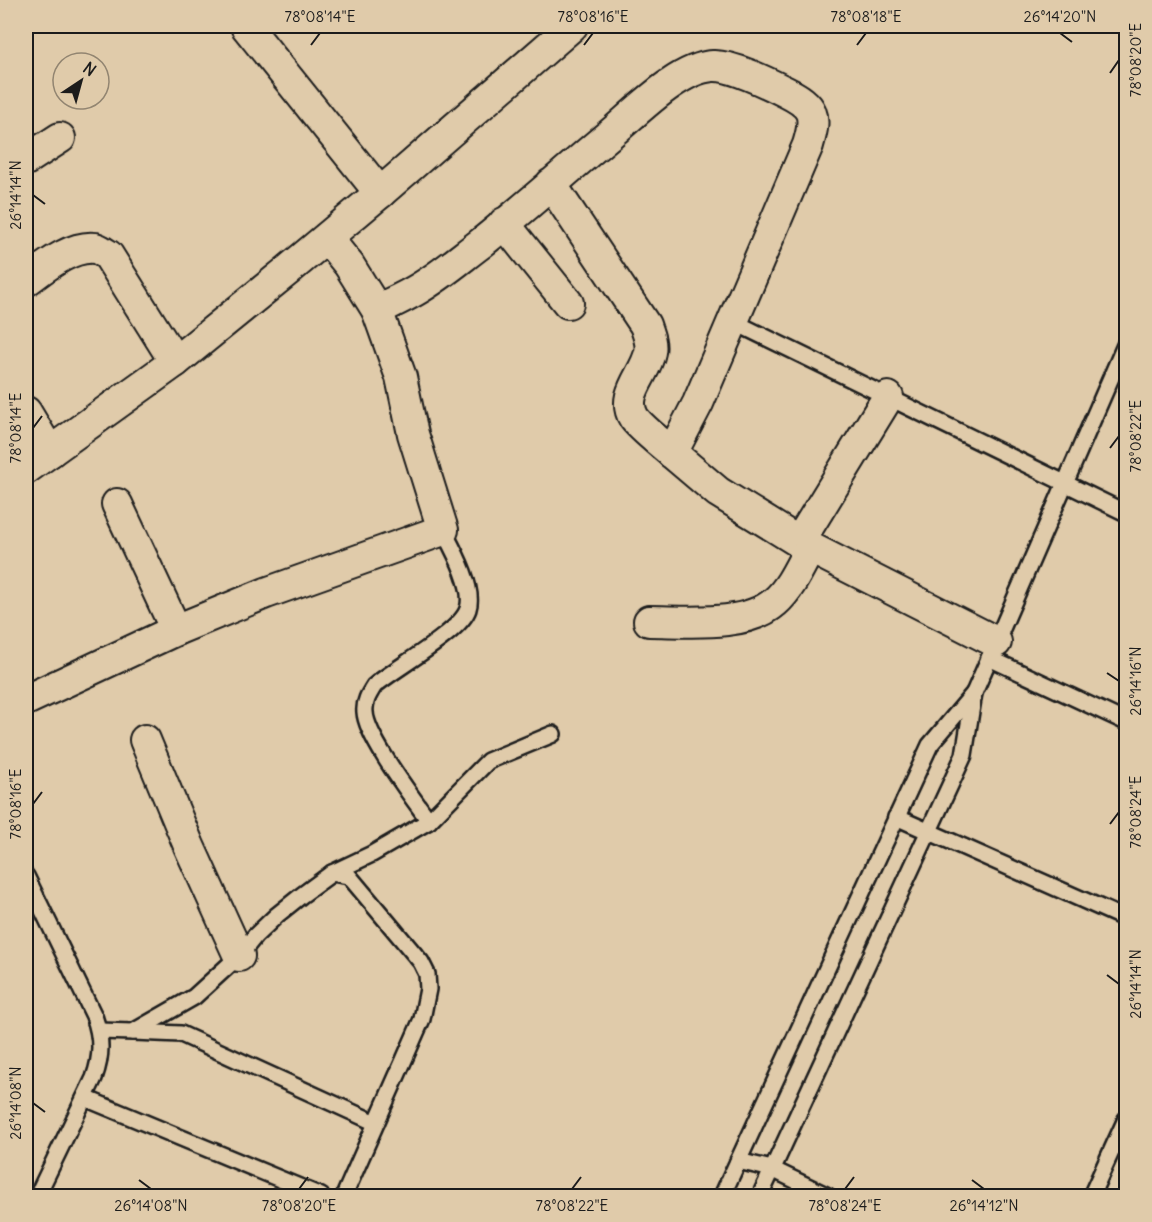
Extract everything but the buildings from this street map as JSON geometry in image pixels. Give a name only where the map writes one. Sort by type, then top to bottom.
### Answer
[{"type":"street","points":[[246,26],[380,194]]},
{"type":"street","points":[[26,469],[175,362],[380,194],[572,26]]},
{"type":"street","points":[[377,310],[418,289],[447,269],[665,88],[698,69],[715,66],[730,68],[785,91],[806,103],[813,114],[813,129],[698,403],[672,453]]},
{"type":"street","points":[[26,160],[60,138]]},
{"type":"street","points":[[551,184],[645,325],[651,350],[631,396],[630,407],[634,418],[718,492],[804,545],[993,650]]},
{"type":"street","points":[[504,223],[567,303]]},
{"type":"street","points":[[26,700],[176,630],[266,593],[443,530],[413,434],[401,377],[377,310],[349,265],[327,238]]},
{"type":"street","points":[[26,281],[65,256],[79,250],[97,248],[108,255],[175,362]]},
{"type":"street","points":[[649,621],[743,618],[774,604],[785,591],[804,545],[888,397]]},
{"type":"street","points":[[26,412],[50,452]]},
{"type":"street","points":[[117,504],[176,630]]},
{"type":"street","points":[[145,741],[239,956]]},
{"type":"lane","points":[[732,321],[1126,513]]},
{"type":"lane","points":[[760,1197],[964,755],[974,693],[1126,343]]},
{"type":"lane","points":[[429,821],[372,735],[364,710],[367,697],[374,686],[454,629],[468,610],[469,597],[466,582],[443,530]]},
{"type":"lane","points":[[993,650],[1126,722]]},
{"type":"lane","points":[[722,1197],[930,745],[974,693]]},
{"type":"lane","points":[[133,1032],[194,997],[239,956],[277,915],[332,873],[372,854],[429,821],[488,761],[553,734]]},
{"type":"lane","points":[[896,818],[1126,919]]},
{"type":"lane","points":[[332,873],[349,876],[412,950],[427,974],[427,1001],[422,1019],[344,1197]]},
{"type":"lane","points":[[26,876],[94,1016],[101,1046],[100,1063],[37,1197]]},
{"type":"lane","points":[[99,1031],[182,1034],[376,1123]]},
{"type":"lane","points":[[85,1098],[321,1197]]},
{"type":"lane","points":[[1091,1197],[1126,1119]]},
{"type":"lane","points":[[738,1161],[772,1169],[828,1197]]}]
